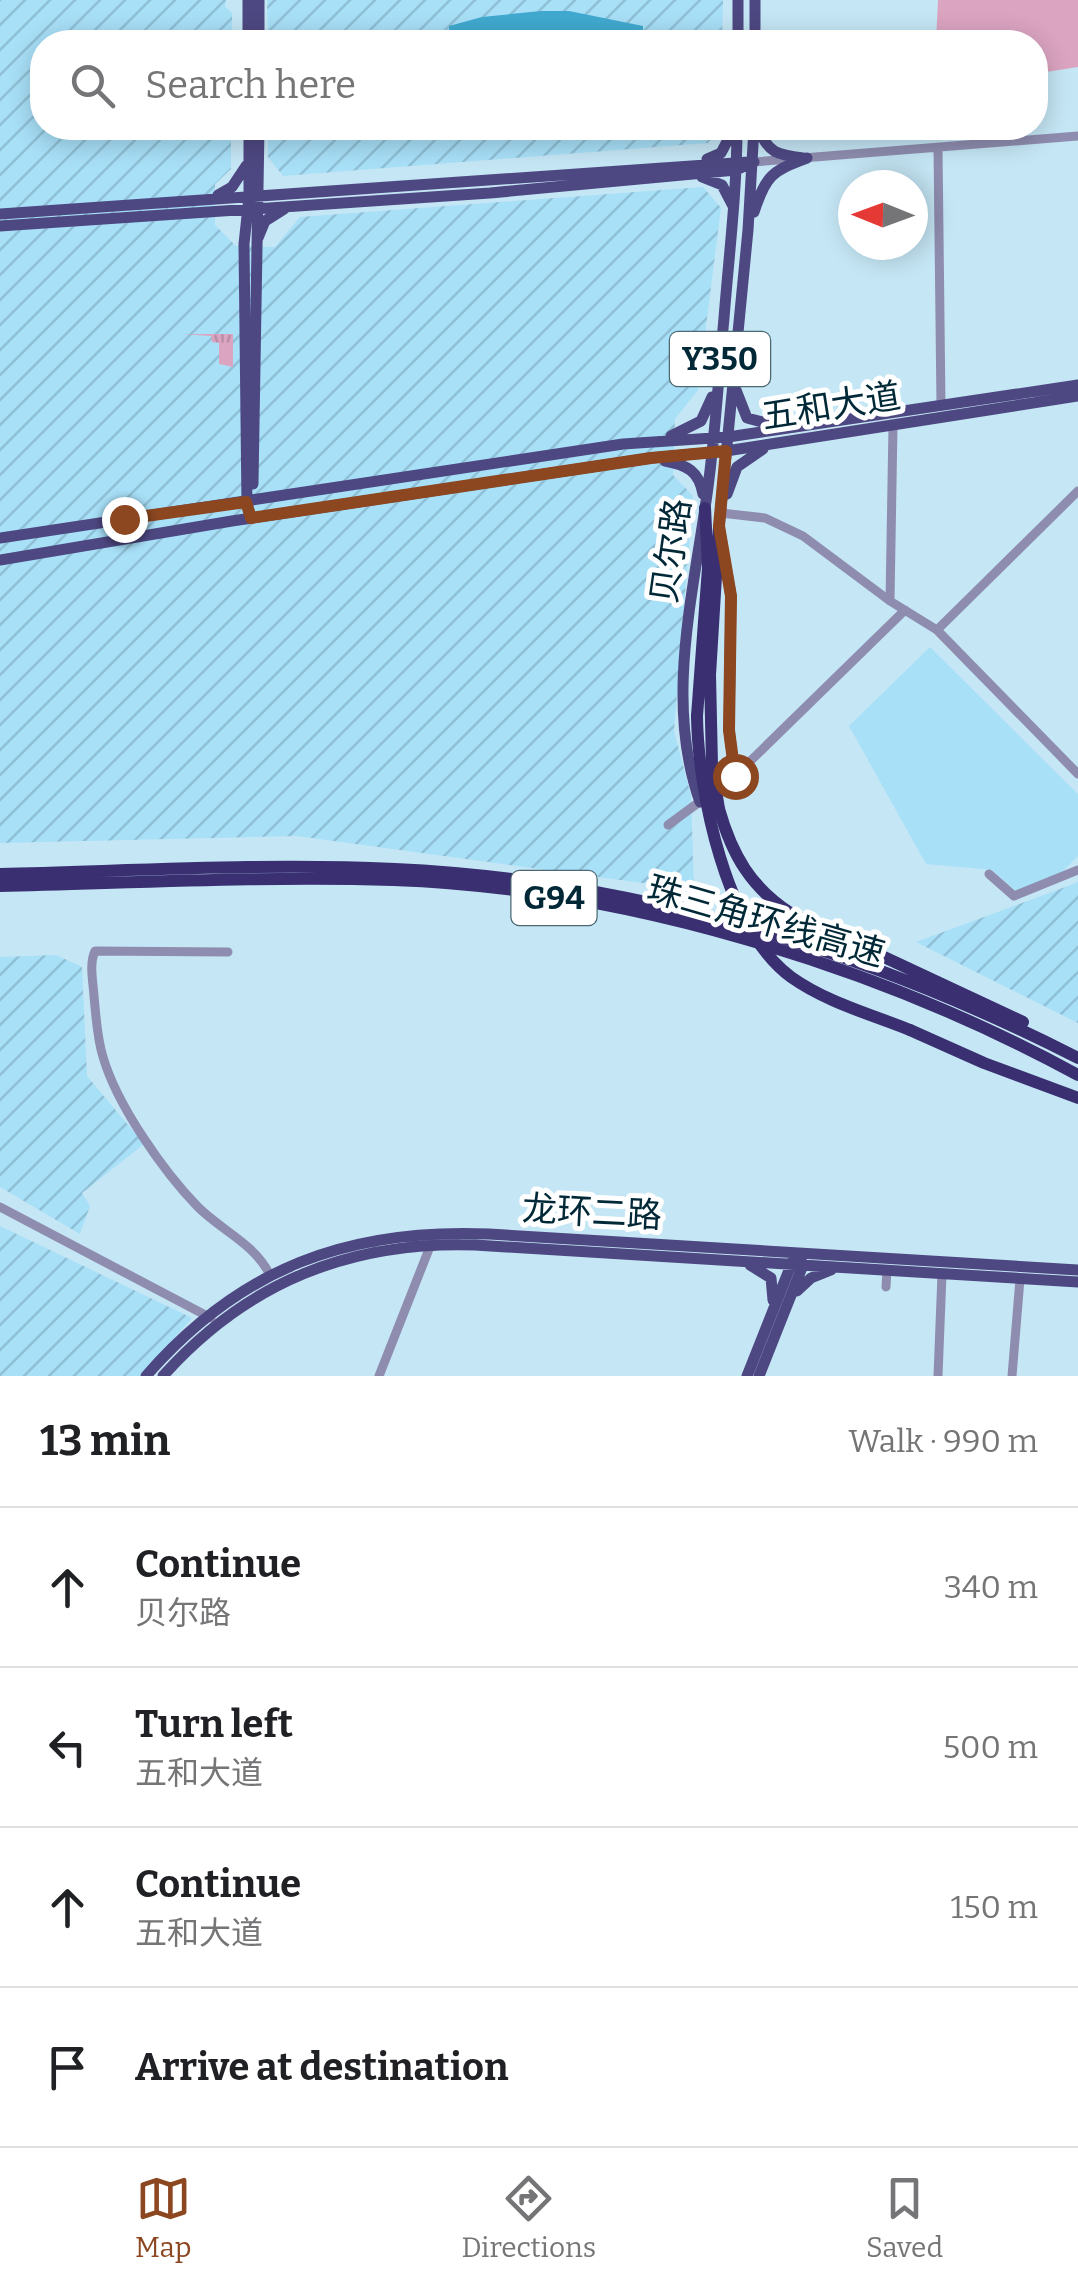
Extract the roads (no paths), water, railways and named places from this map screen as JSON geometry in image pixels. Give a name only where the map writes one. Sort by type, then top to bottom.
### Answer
[{"type":"highway","points":[[705,508],[707,548],[698,744],[708,812],[738,901],[757,940],[780,967],[805,986],[984,1063],[1078,1098]]},
{"type":"highway","points":[[720,520],[710,674],[712,765],[720,809],[742,869],[774,903],[801,919],[996,1008],[1078,1054]]},
{"type":"highway","name":"珠三角环线高速","points":[[0,874],[305,866],[470,874],[565,888],[677,910],[824,950],[1078,1054]]},
{"type":"highway","name":"珠三角环线高速","points":[[0,886],[396,880],[571,900],[723,933],[846,972],[965,1020],[1078,1075]]},
{"type":"main road","points":[[248,0],[248,30]]},
{"type":"main road","points":[[259,0],[259,30]]},
{"type":"main road","points":[[738,0],[738,30]]},
{"type":"main road","points":[[755,0],[755,30]]},
{"type":"main road","points":[[250,140],[266,183],[298,200]]},
{"type":"main road","points":[[251,518],[250,248],[257,140]]},
{"type":"main road","points":[[683,170],[721,153],[730,140]]},
{"type":"main road","name":"贝尔路","points":[[735,140],[734,210],[720,368],[721,437],[726,451],[720,520],[731,596],[729,730],[735,776]]},
{"type":"main road","name":"贝尔路","points":[[700,802],[688,770],[682,732],[683,700],[711,452],[721,437],[734,374],[756,140]]},
{"type":"main road","points":[[763,140],[775,154],[807,158]]},
{"type":"main road","points":[[210,205],[232,187],[254,158]]},
{"type":"main road","points":[[748,230],[761,189],[771,174],[807,158]]},
{"type":"main road","points":[[0,214],[298,200],[754,162]]},
{"type":"main road","points":[[683,170],[722,184],[734,210]]},
{"type":"main road","points":[[250,248],[265,221],[298,200]]},
{"type":"main road","points":[[0,226],[210,205],[236,220],[250,248]]},
{"type":"main road","points":[[656,442],[701,421],[711,402],[720,368]]},
{"type":"main road","points":[[734,374],[737,399],[747,418],[786,428]]},
{"type":"main road","name":"五和大道","points":[[0,538],[1078,385]]},
{"type":"main road","name":"五和大道","points":[[0,560],[251,518],[651,458],[726,451],[1078,396]]},
{"type":"main road","points":[[720,520],[737,467],[756,452],[780,442]]},
{"type":"main road","points":[[651,458],[681,464],[696,474],[705,508]]},
{"type":"main road","points":[[249,468],[265,487],[296,494]]},
{"type":"main road","points":[[202,508],[234,493],[249,468]]},
{"type":"main road","name":"龙环二路","points":[[166,1374],[212,1318],[322,1266],[431,1239],[843,1268],[887,1270],[995,1258],[1078,1270]]},
{"type":"main road","name":"龙环二路","points":[[146,1376],[270,1274],[347,1245],[431,1239],[911,1254],[1020,1278],[1078,1282]]},
{"type":"main road","points":[[759,1376],[788,1303],[798,1252]]},
{"type":"main road","points":[[737,1261],[758,1268],[770,1278],[770,1316]]},
{"type":"main road","points":[[746,1376],[770,1316],[797,1265]]},
{"type":"main road","points":[[788,1303],[814,1276],[843,1268]]},
{"type":"street","points":[[726,0],[738,16]]},
{"type":"street","points":[[1048,139],[1078,136]]},
{"type":"street","points":[[754,162],[1031,140]]},
{"type":"street","points":[[938,148],[941,406]]},
{"type":"street","points":[[890,601],[893,425]]},
{"type":"street","points":[[937,630],[1078,490]]},
{"type":"street","points":[[720,520],[765,518],[803,536],[890,601],[937,630],[1078,774]]},
{"type":"street","points":[[668,825],[735,776],[905,610]]},
{"type":"street","points":[[989,874],[1014,896],[1078,870]]},
{"type":"street","points":[[228,952],[96,951],[92,962],[96,1021],[108,1072],[147,1140],[197,1206],[251,1248],[270,1274]]},
{"type":"street","points":[[0,1208],[212,1318]]},
{"type":"street","points":[[379,1376],[431,1239]]},
{"type":"street","points":[[938,1376],[942,1261]]},
{"type":"street","points":[[886,1288],[887,1270]]},
{"type":"street","points":[[1012,1376],[1020,1278]]}]
